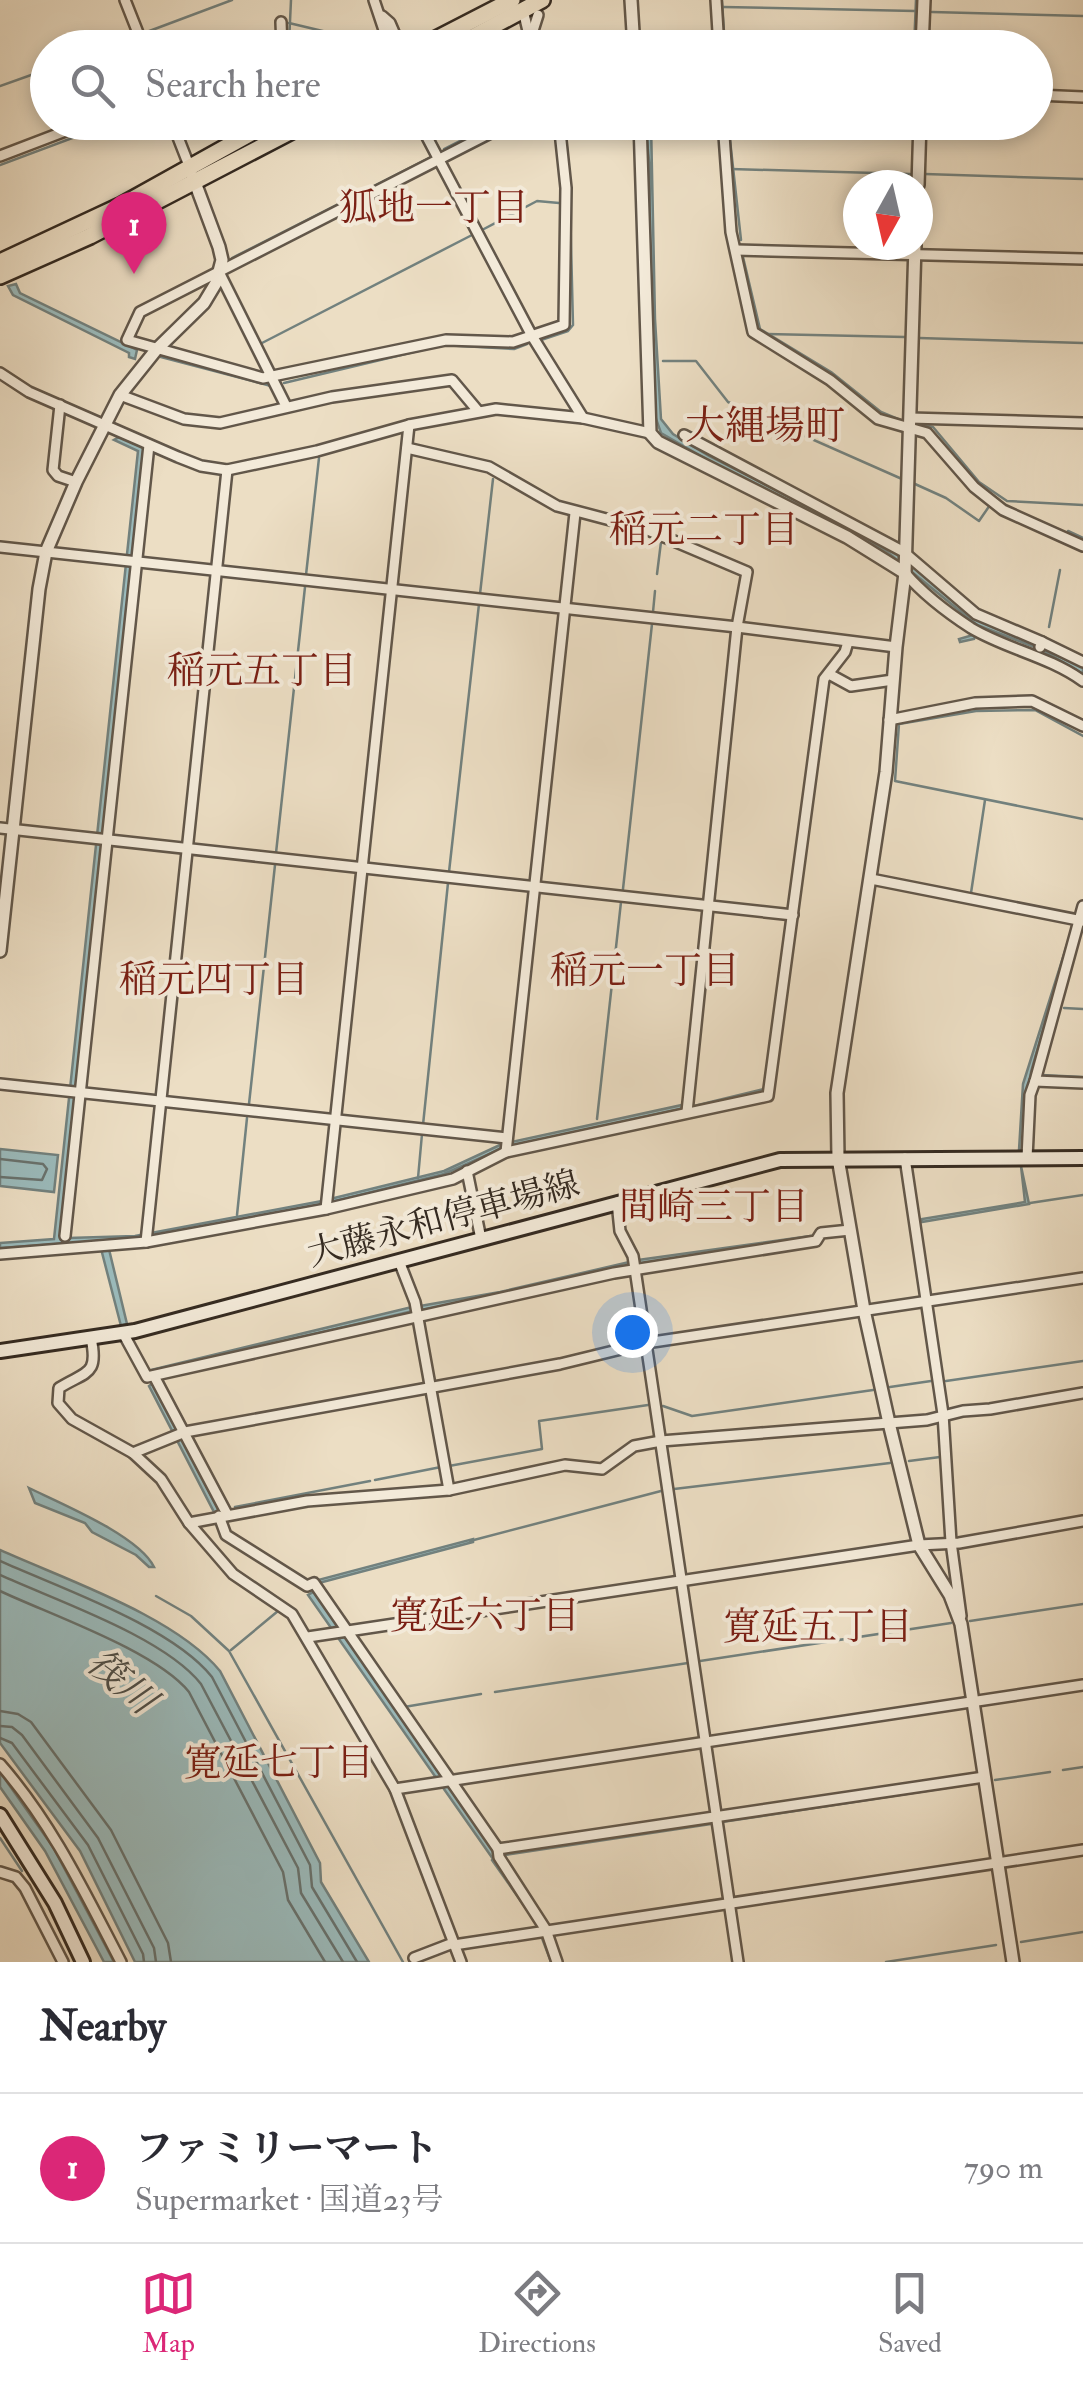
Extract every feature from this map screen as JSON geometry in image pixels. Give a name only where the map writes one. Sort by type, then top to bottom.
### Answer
[{"type":"highway","points":[[467,30],[529,6]]},
{"type":"highway","points":[[485,30],[529,6]]},
{"type":"highway","points":[[0,276],[66,248],[244,140]]},
{"type":"highway","points":[[0,262],[269,140]]},
{"type":"main road","name":"大藤永和停車場線","points":[[0,1351],[123,1333],[780,1160],[1083,1158]]},
{"type":"main road","points":[[0,1815],[55,1903],[83,1962]]},
{"type":"street","points":[[125,0],[137,30]]},
{"type":"street","points":[[374,0],[387,30]]},
{"type":"street","points":[[630,0],[632,30]]},
{"type":"street","points":[[716,0],[717,30]]},
{"type":"street","points":[[923,30],[924,0]]},
{"type":"street","points":[[282,22],[282,30]]},
{"type":"street","points":[[1053,96],[1083,97]]},
{"type":"street","points":[[0,156],[42,140]]},
{"type":"street","points":[[0,950],[6,829],[46,552],[120,395],[156,350],[204,303],[219,272],[219,246],[179,140]]},
{"type":"street","points":[[430,140],[532,336],[583,418]]},
{"type":"street","points":[[476,140],[140,312],[127,340],[263,378],[446,340],[514,342],[564,325],[566,188],[561,140]]},
{"type":"street","points":[[641,140],[650,433]]},
{"type":"street","points":[[724,140],[731,232],[753,332],[830,380],[878,419],[910,423],[1083,423]]},
{"type":"street","points":[[918,170],[919,140]]},
{"type":"street","points":[[736,250],[843,250]]},
{"type":"street","points":[[933,251],[1083,259]]},
{"type":"street","points":[[915,260],[906,572],[886,772],[836,1093],[838,1158],[864,1310],[919,1545],[950,1596],[961,1624]]},
{"type":"street","points":[[219,272],[286,406]]},
{"type":"street","points":[[0,373],[29,392],[150,445],[202,466],[227,470],[299,455],[409,424],[478,411],[535,411],[650,433],[658,442],[846,537],[906,572],[916,586],[976,630],[1083,662]]},
{"type":"street","points":[[120,395],[146,407],[204,423],[452,380],[478,411]]},
{"type":"street","points":[[60,405],[53,470],[58,476],[76,482]]},
{"type":"street","points":[[910,423],[927,433],[974,487],[1003,510],[1083,546]]},
{"type":"street","points":[[326,1204],[409,424]]},
{"type":"street","points":[[684,435],[906,555],[976,614],[1039,648],[1083,681]]},
{"type":"street","points":[[64,1236],[132,561],[150,445]]},
{"type":"street","points":[[407,448],[489,468],[575,513],[648,530],[747,572],[737,626],[687,1112]]},
{"type":"street","points":[[146,1237],[227,470]]},
{"type":"street","points":[[0,1254],[111,1246],[453,1179],[506,1145],[575,513]]},
{"type":"street","points":[[0,547],[737,626],[896,647]]},
{"type":"street","points":[[0,1084],[333,1119],[506,1145],[768,1096],[824,679],[848,642]]},
{"type":"street","points":[[828,674],[851,686],[893,680]]},
{"type":"street","points":[[889,720],[975,703],[1032,702],[1083,726]]},
{"type":"street","points":[[6,829],[793,914]]},
{"type":"street","points":[[871,879],[1082,921]]},
{"type":"street","points":[[1027,1158],[1030,1095],[1082,921],[1083,906]]},
{"type":"street","points":[[1037,1077],[1083,1083]]},
{"type":"street","points":[[905,1158],[943,1414],[961,1624],[1013,1962]]},
{"type":"street","points":[[468,1171],[481,1238]]},
{"type":"street","points":[[617,1202],[620,1231],[634,1265],[662,1440],[738,1962]]},
{"type":"street","points":[[123,1333],[147,1377],[634,1265],[816,1242],[821,1233],[850,1230]]},
{"type":"street","points":[[400,1261],[418,1315],[449,1490]]},
{"type":"street","points":[[132,1453],[179,1434],[560,1364],[646,1343],[1083,1278]]},
{"type":"street","points":[[91,1338],[94,1355],[90,1370],[84,1377],[59,1388],[58,1402],[72,1418],[132,1453],[161,1479],[190,1523],[232,1574],[292,1614],[395,1789],[461,1962]]},
{"type":"street","points":[[154,1376],[179,1434],[223,1515],[226,1536],[307,1586],[314,1583],[342,1632],[445,1781],[498,1849],[546,1930],[557,1962]]},
{"type":"street","points":[[190,1523],[307,1500],[449,1490],[564,1464],[602,1469],[634,1446],[662,1440],[927,1420],[943,1414],[1083,1394]]},
{"type":"street","points":[[308,1637],[1083,1521]]},
{"type":"street","points":[[395,1789],[1083,1685]]},
{"type":"street","points":[[0,1764],[30,1801],[71,1865],[121,1962]]},
{"type":"street","points":[[498,1849],[984,1777]]},
{"type":"street","points":[[414,1958],[454,1944],[1083,1850]]},
{"type":"street","points":[[0,1872],[16,1877],[25,1888],[62,1962]]},
{"type":"water","points":[[647,140],[651,140],[661,419],[673,434],[890,547],[972,616],[1071,658],[1083,666],[1083,674],[1042,650],[980,626],[974,639],[960,642],[959,639],[973,635],[977,625],[886,551],[661,433],[655,416],[649,281]]},
{"type":"water","points":[[16,284],[20,293],[137,350],[135,359],[13,295],[8,286]]},
{"type":"water","points":[[121,436],[145,448],[68,1238],[135,1236],[322,1201],[444,1171],[502,1144],[682,1105],[681,1109],[503,1148],[444,1174],[319,1205],[107,1241],[127,1324],[121,1326],[99,1241],[0,1248],[0,1243],[54,1239],[138,451],[114,440]]},
{"type":"water","points":[[1072,929],[1031,1072],[1024,1150],[1019,1150],[1023,1084]]},
{"type":"water","points":[[0,1149],[58,1155],[54,1192],[0,1186]]},
{"type":"water","points":[[1021,1166],[1029,1204],[922,1222],[1025,1202]]},
{"type":"water","points":[[811,1236],[812,1240],[421,1310],[420,1306],[638,1260]]},
{"type":"water","points":[[412,1307],[413,1311],[151,1372],[151,1370]]},
{"type":"water","points":[[153,1383],[219,1511],[214,1512],[149,1386]]},
{"type":"water","points":[[29,1488],[117,1533],[146,1555],[154,1567],[92,1532],[85,1523],[35,1503]]},
{"type":"water","points":[[473,1539],[319,1583],[318,1580]]},
{"type":"water","name":"筏川","points":[[0,1550],[148,1616],[200,1651],[220,1671],[320,1863],[321,1882],[369,1962],[135,1962],[80,1851],[0,1743]]},
{"type":"water","points":[[315,1591],[495,1853],[493,1859],[308,1595]]},
{"type":"water","points":[[0,1772],[53,1847],[114,1962],[104,1962],[45,1851],[0,1787]]},
{"type":"waterway","points":[[152,30],[232,0]]},
{"type":"waterway","points":[[290,30],[291,0]]},
{"type":"waterway","points":[[722,0],[724,30]]},
{"type":"waterway","points":[[915,30],[916,0]]},
{"type":"waterway","points":[[723,7],[915,11]]},
{"type":"waterway","points":[[932,12],[1083,16]]},
{"type":"waterway","points":[[289,23],[318,30]]},
{"type":"waterway","points":[[0,86],[30,75]]},
{"type":"waterway","points":[[1053,101],[1083,102]]},
{"type":"waterway","points":[[0,165],[67,140]]},
{"type":"waterway","points":[[444,149],[462,140]]},
{"type":"waterway","points":[[566,140],[570,189]]},
{"type":"waterway","points":[[730,140],[741,240]]},
{"type":"waterway","points":[[232,258],[431,157]]},
{"type":"waterway","points":[[731,169],[843,172]]},
{"type":"waterway","points":[[933,174],[1083,179]]},
{"type":"waterway","points":[[482,230],[537,201],[559,203]]},
{"type":"waterway","points":[[541,340],[568,331],[573,325],[570,202]]},
{"type":"waterway","points":[[262,343],[472,235]]},
{"type":"waterway","points":[[743,257],[760,329],[831,372],[881,412],[898,419]]},
{"type":"waterway","points":[[228,301],[248,339]]},
{"type":"waterway","points":[[767,334],[905,337]]},
{"type":"waterway","points":[[919,338],[1083,343]]},
{"type":"waterway","points":[[284,383],[443,345],[514,349],[527,344]]},
{"type":"waterway","points":[[161,357],[271,386]]},
{"type":"waterway","points":[[663,361],[696,361],[728,402],[902,479]]},
{"type":"waterway","points":[[919,424],[933,427],[979,482],[1007,501],[1083,505]]},
{"type":"waterway","points":[[306,575],[319,458]]},
{"type":"waterway","points":[[480,594],[493,479]]},
{"type":"waterway","points":[[915,484],[946,498],[979,521],[990,505]]},
{"type":"waterway","points":[[1068,531],[1083,538]]},
{"type":"waterway","points":[[657,574],[661,542]]},
{"type":"waterway","points":[[1049,627],[1060,570]]},
{"type":"waterway","points":[[276,853],[305,587]]},
{"type":"waterway","points":[[653,612],[655,591]]},
{"type":"waterway","points":[[449,872],[479,604]]},
{"type":"waterway","points":[[623,889],[652,624]]},
{"type":"waterway","points":[[836,672],[851,652]]},
{"type":"waterway","points":[[1083,736],[1035,710],[976,711],[899,724],[895,781],[1083,819]]},
{"type":"waterway","points":[[971,893],[985,800]]},
{"type":"waterway","points":[[789,908],[798,840]]},
{"type":"waterway","points":[[249,1104],[275,865]]},
{"type":"waterway","points":[[423,1125],[448,883]]},
{"type":"waterway","points":[[597,1119],[621,902]]},
{"type":"waterway","points":[[694,1106],[764,1089],[787,920]]},
{"type":"waterway","points":[[1064,1008],[1083,1009]]},
{"type":"waterway","points":[[1041,1075],[1083,1077]]},
{"type":"waterway","points":[[237,1215],[247,1118]]},
{"type":"waterway","points":[[418,1178],[422,1134]]},
{"type":"waterway","points":[[1030,1203],[1083,1195]]},
{"type":"waterway","points":[[946,1381],[1083,1361]]},
{"type":"waterway","points":[[890,1387],[931,1381]]},
{"type":"waterway","points":[[663,1406],[692,1416],[873,1390]]},
{"type":"waterway","points":[[449,1466],[542,1449],[539,1421],[648,1405]]},
{"type":"waterway","points":[[909,1461],[940,1457]]},
{"type":"waterway","points":[[674,1489],[890,1463]]},
{"type":"waterway","points":[[375,1480],[441,1467]]},
{"type":"waterway","points":[[235,1507],[370,1481]]},
{"type":"waterway","points":[[470,1541],[661,1491]]},
{"type":"waterway","points":[[156,1596],[191,1616],[229,1651],[403,1962]]},
{"type":"waterway","points":[[970,1621],[1083,1604]]},
{"type":"waterway","points":[[231,1650],[278,1611]]},
{"type":"waterway","points":[[700,1661],[951,1623]]},
{"type":"waterway","points":[[495,1692],[688,1663]]},
{"type":"waterway","points":[[404,1707],[481,1694]]},
{"type":"waterway","points":[[1063,1770],[1083,1767]]},
{"type":"waterway","points":[[995,1780],[1050,1772]]},
{"type":"waterway","points":[[722,1822],[972,1784]]},
{"type":"waterway","points":[[505,1855],[711,1824]]},
{"type":"waterway","points":[[0,1838],[22,1871]]},
{"type":"waterway","points":[[492,1860],[537,1924]]},
{"type":"waterway","points":[[1021,1942],[1083,1932]]},
{"type":"waterway","points":[[542,1938],[551,1962]]},
{"type":"waterway","points":[[886,1962],[996,1945]]},
{"type":"place","name":"ファミリーマート","points":[[134,274]]},
{"type":"district","name":"狐地一丁目","points":[[434,207]]},
{"type":"district","name":"大縄場町","points":[[765,425]]},
{"type":"district","name":"稲元二丁目","points":[[704,529]]},
{"type":"district","name":"稲元五丁目","points":[[262,670]]},
{"type":"district","name":"稲元一丁目","points":[[645,970]]},
{"type":"district","name":"稲元四丁目","points":[[214,979]]},
{"type":"district","name":"間崎三丁目","points":[[714,1206]]},
{"type":"district","name":"寛延六丁目","points":[[485,1615]]},
{"type":"district","name":"寛延五丁目","points":[[818,1626]]},
{"type":"district","name":"寛延七丁目","points":[[279,1762]]}]
